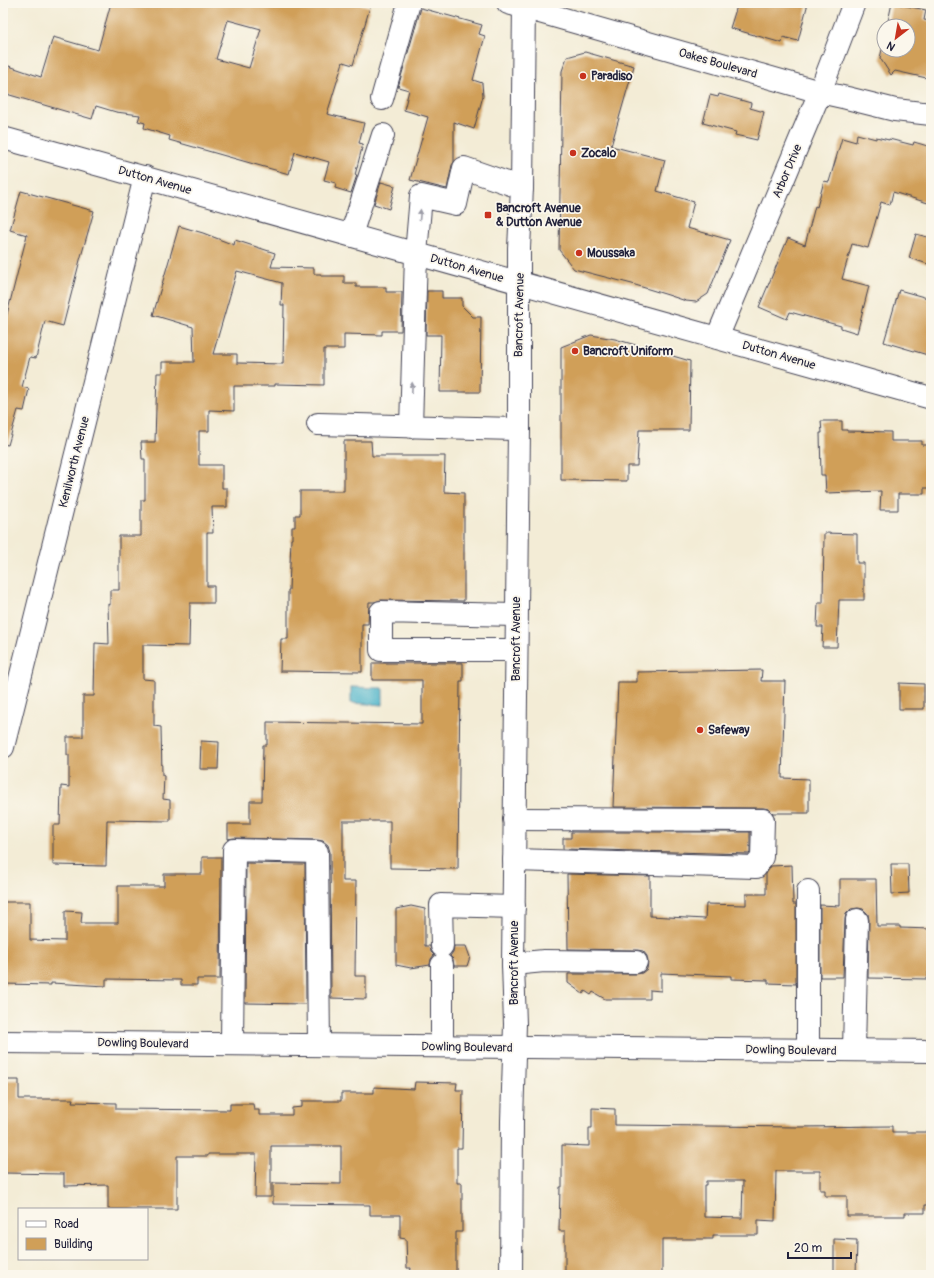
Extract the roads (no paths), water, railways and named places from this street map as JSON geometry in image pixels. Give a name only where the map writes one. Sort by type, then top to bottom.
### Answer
[{"type":"street","points":[[382,99],[409,3]]},
{"type":"street","name":"Arbor Drive","points":[[717,338],[820,92],[854,3]]},
{"type":"street","name":"Oakes Boulevard","points":[[518,4],[820,92],[895,110],[931,114]]},
{"type":"street","name":"Bancroft Avenue","points":[[510,1275],[513,1047],[515,1024],[513,964],[514,819],[519,429],[519,283],[522,188],[518,4]]},
{"type":"street","points":[[351,235],[383,136]]},
{"type":"street","name":"Dutton Avenue","points":[[3,138],[931,398]]},
{"type":"street","points":[[411,427],[416,254],[421,196],[456,204],[464,168],[522,188]]},
{"type":"street","name":"Kenilworth Avenue","points":[[3,747],[145,178]]},
{"type":"street","points":[[318,424],[519,429]]},
{"type":"street","points":[[516,615],[381,612],[381,650],[516,650]]},
{"type":"street","points":[[514,819],[763,820],[762,857],[756,867],[514,860]]},
{"type":"street","points":[[232,1044],[234,850],[317,852],[320,1045]]},
{"type":"street","points":[[808,891],[808,1050]]},
{"type":"street","points":[[442,1046],[441,905],[514,907]]},
{"type":"street","points":[[854,1050],[857,920]]},
{"type":"street","points":[[513,964],[544,961],[636,962]]},
{"type":"street","name":"Dowling Boulevard","points":[[3,1042],[931,1051]]},
{"type":"water","points":[[351,687],[383,688],[383,705],[351,703]]},
{"type":"place","name":"Paradiso","points":[[583,76]]},
{"type":"place","name":"Zocalo","points":[[573,153]]},
{"type":"place","name":"Bancroft Avenue & Dutton Avenue","points":[[488,215]]},
{"type":"place","name":"Moussaka","points":[[579,253]]},
{"type":"place","name":"Bancroft Uniform","points":[[575,351]]},
{"type":"place","name":"Safeway","points":[[700,730]]}]
